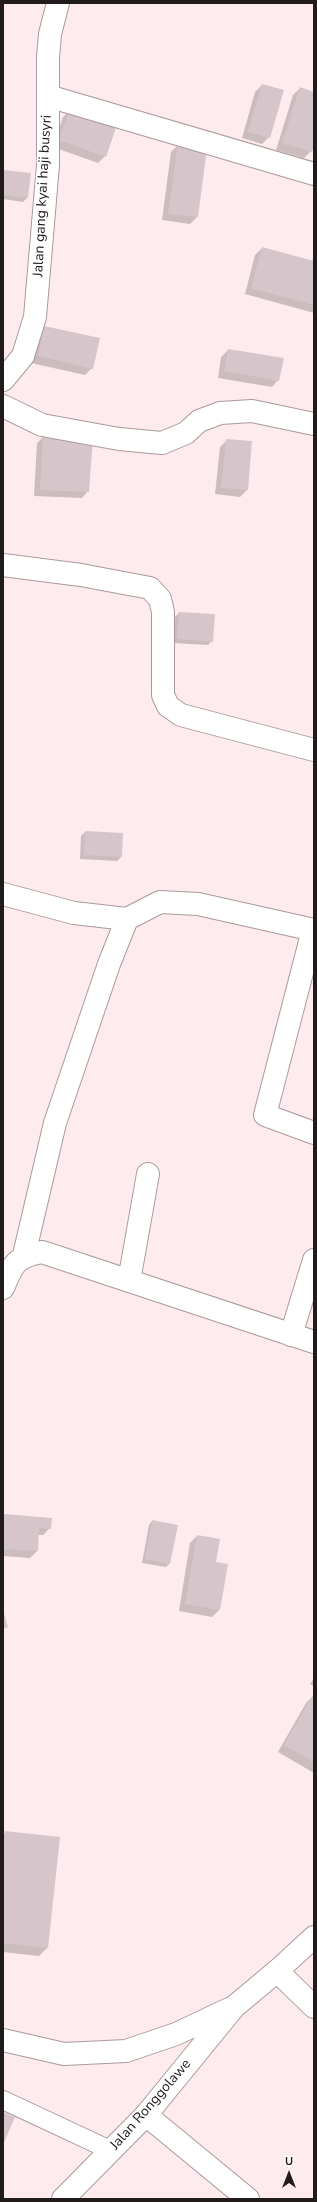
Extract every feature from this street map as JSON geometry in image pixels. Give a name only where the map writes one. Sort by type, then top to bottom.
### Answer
[{"type":"street","name":"Jalan gang kyai haji busyri","points":[[3,380],[23,356],[36,317],[48,165],[48,57],[50,34],[58,3]]},
{"type":"street","points":[[48,96],[314,174]]},
{"type":"street","points":[[3,406],[42,425],[119,439],[162,443],[186,433],[200,420],[220,413],[252,411],[314,424]]},
{"type":"street","points":[[3,565],[81,575],[150,588],[160,599],[163,612],[163,695],[168,706],[181,715],[314,750]]},
{"type":"street","points":[[3,894],[74,913],[127,919],[160,902],[198,904],[314,930],[265,1115],[314,1132]]},
{"type":"street","points":[[24,1255],[55,1123],[109,964],[127,919]]},
{"type":"street","points":[[129,1281],[148,1174]]},
{"type":"street","points":[[3,1288],[12,1266],[24,1255],[42,1252],[314,1342]]},
{"type":"street","points":[[291,1335],[314,1260]]},
{"type":"street","points":[[3,2040],[64,2054],[126,2051],[176,2034],[234,2007],[277,1972],[314,1937]]},
{"type":"street","points":[[277,1972],[314,2007]]},
{"type":"street","name":"Jalan Ronggolawe","points":[[63,2199],[146,2115],[234,2007]]},
{"type":"street","points":[[146,2115],[248,2199]]},
{"type":"lane","points":[[3,2100],[112,2151]]},
{"type":"building","points":[[262,84],[284,90],[270,138],[248,132]]},
{"type":"building","points":[[300,87],[314,92],[314,146],[312,152],[282,143]]},
{"type":"building","points":[[70,109],[117,125],[106,157],[59,140]]},
{"type":"building","points":[[178,144],[207,148],[198,217],[168,214]]},
{"type":"building","points":[[3,170],[31,173],[28,198],[3,195]]},
{"type":"building","points":[[262,247],[314,261],[314,305],[251,288]]},
{"type":"building","points":[[44,326],[100,338],[93,369],[38,356]]},
{"type":"building","points":[[228,349],[284,358],[279,381],[224,371]]},
{"type":"building","points":[[43,435],[93,438],[89,492],[40,490]]},
{"type":"building","points":[[226,439],[252,441],[248,490],[221,488]]},
{"type":"building","points":[[179,612],[215,614],[213,642],[177,639]]},
{"type":"building","points":[[85,831],[123,833],[122,857],[84,855]]},
{"type":"building","points":[[4,1514],[52,1518],[51,1529],[39,1528],[38,1551],[3,1549]]},
{"type":"building","points":[[152,1520],[178,1525],[170,1564],[145,1559]]},
{"type":"building","points":[[197,1535],[220,1539],[216,1562],[228,1564],[220,1610],[185,1604]]},
{"type":"building","points":[[3,1610],[8,1627],[3,1629]]},
{"type":"building","points":[[313,1695],[314,1696],[314,1762],[284,1745]]},
{"type":"building","points":[[5,1831],[60,1837],[48,1948],[3,1943],[3,1853]]},
{"type":"building","points":[[3,2112],[15,2117],[3,2145]]}]
